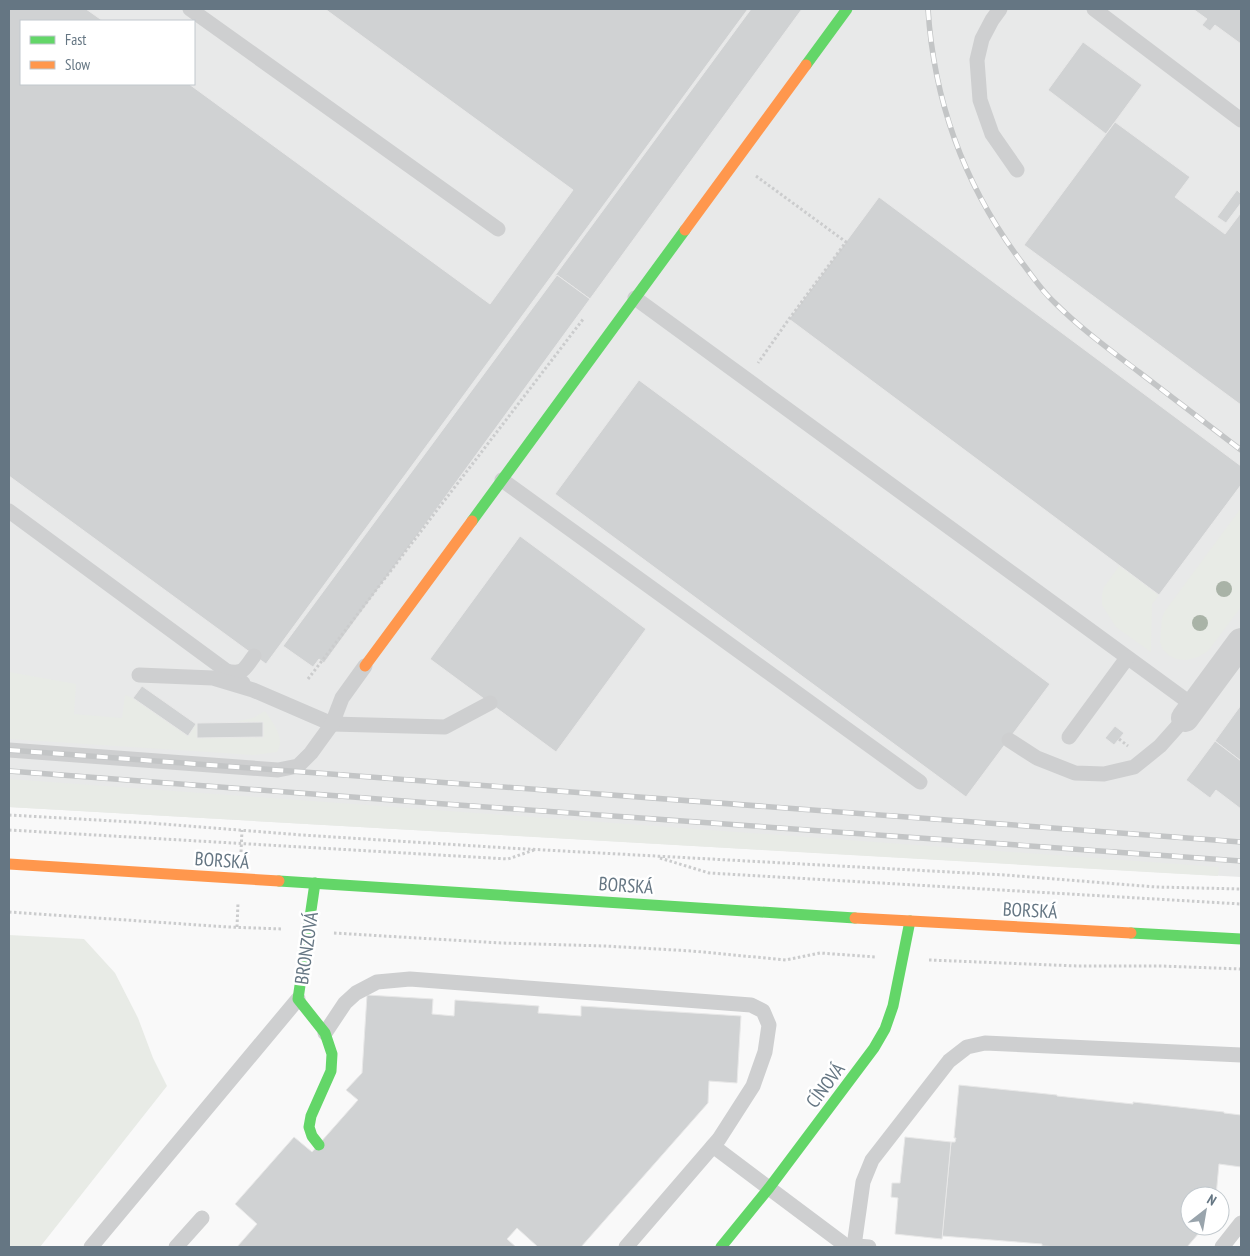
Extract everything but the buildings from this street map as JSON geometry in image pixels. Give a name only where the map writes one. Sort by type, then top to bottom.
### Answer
[{"type":"street","points":[[365,666],[847,9]]},
{"type":"street","points":[[1189,712],[1241,642]]},
{"type":"street","name":"BORSKÁ","points":[[9,864],[910,921],[1241,939]]},
{"type":"street","name":"BRONZOVÁ","points":[[315,884],[298,999],[324,1033],[332,1054],[331,1070],[311,1116],[309,1127],[312,1136],[319,1145]]},
{"type":"street","name":"CÍNOVÁ","points":[[721,1247],[769,1188],[878,1042],[893,1006],[910,921]]},
{"type":"lane","points":[[190,9],[498,229]]},
{"type":"lane","points":[[1000,9],[982,39],[977,60],[980,100],[992,134],[1017,170]]},
{"type":"lane","points":[[1094,9],[1241,120]]},
{"type":"lane","points":[[635,298],[1127,658],[1189,712],[1160,746],[1134,767],[1104,774],[1075,773],[1037,758],[1009,740]]},
{"type":"lane","points":[[502,480],[920,782]]},
{"type":"lane","points":[[9,511],[253,690]]},
{"type":"lane","points":[[226,671],[236,673],[243,670],[254,656]]},
{"type":"lane","points":[[1069,737],[1127,658]]},
{"type":"lane","points":[[9,750],[278,770],[298,766],[311,753],[332,724],[342,698],[365,666]]},
{"type":"lane","points":[[139,675],[213,678],[253,690],[332,724],[446,727],[490,704]]},
{"type":"lane","points":[[324,1033],[345,1003],[356,993],[377,982],[410,979],[751,1005],[763,1011],[769,1025],[765,1052],[753,1086],[719,1139],[626,1247]]},
{"type":"lane","points":[[91,1247],[298,999]]},
{"type":"lane","points":[[713,1146],[845,1244],[862,1246],[862,1182],[872,1160],[948,1061],[967,1047],[985,1043],[1241,1055]]},
{"type":"lane","points":[[176,1247],[202,1218]]},
{"type":"lane","points":[[1222,1247],[1241,1223]]},
{"type":"path","points":[[746,379],[846,242],[754,174]]},
{"type":"path","points":[[308,680],[585,316]]},
{"type":"path","points":[[9,816],[536,850],[995,875],[1156,887],[1241,889]]},
{"type":"path","points":[[9,830],[508,859],[536,850]]},
{"type":"path","points":[[655,856],[709,872],[1241,904]]},
{"type":"path","points":[[9,912],[491,943],[605,946],[692,951],[786,960],[820,953],[902,960],[1241,969]]},
{"type":"shaded area","points":[[9,9],[1241,9],[1241,877],[9,807]]},
{"type":"shaded area","points":[[1241,508],[1241,607],[1208,651],[1198,657],[1186,660],[1176,659],[1163,650],[1160,642],[1162,618],[1165,611]]},
{"type":"shaded area","points":[[1120,565],[1159,595],[1152,604],[1151,652],[1116,627],[1102,605],[1104,587]]},
{"type":"shaded area","points":[[9,672],[76,684],[74,714],[122,718],[125,695],[133,698],[188,735],[197,723],[198,738],[263,736],[263,722],[230,723],[253,718],[265,711],[277,730],[280,741],[279,747],[277,752],[253,755],[9,739]]},
{"type":"shaded area","points":[[9,779],[1219,867],[1218,876],[9,807]]},
{"type":"shaded area","points":[[9,935],[84,939],[115,973],[138,1018],[153,1058],[167,1086],[40,1247],[9,1247]]},
{"type":"railway","points":[[928,9],[931,44],[937,78],[956,144],[985,206],[1023,264],[1050,298],[1085,330],[1241,450]]},
{"type":"railway","points":[[9,750],[1241,842]]},
{"type":"railway","points":[[9,771],[1241,861]]},
{"type":"traffic: fast","points":[[806,65],[847,9]]},
{"type":"traffic: fast","points":[[472,521],[685,230]]},
{"type":"traffic: fast","points":[[279,881],[855,918]]},
{"type":"traffic: fast","points":[[315,883],[298,999],[325,1033],[332,1054],[331,1071],[311,1116],[309,1127],[312,1136],[319,1145]]},
{"type":"traffic: fast","points":[[721,1247],[769,1188],[874,1048],[885,1029],[893,1006],[910,921]]},
{"type":"traffic: fast","points":[[1131,933],[1241,939]]},
{"type":"traffic: slow","points":[[685,230],[806,65]]},
{"type":"traffic: slow","points":[[365,666],[472,521]]},
{"type":"traffic: slow","points":[[9,864],[279,881]]},
{"type":"traffic: slow","points":[[855,918],[1131,933]]}]
